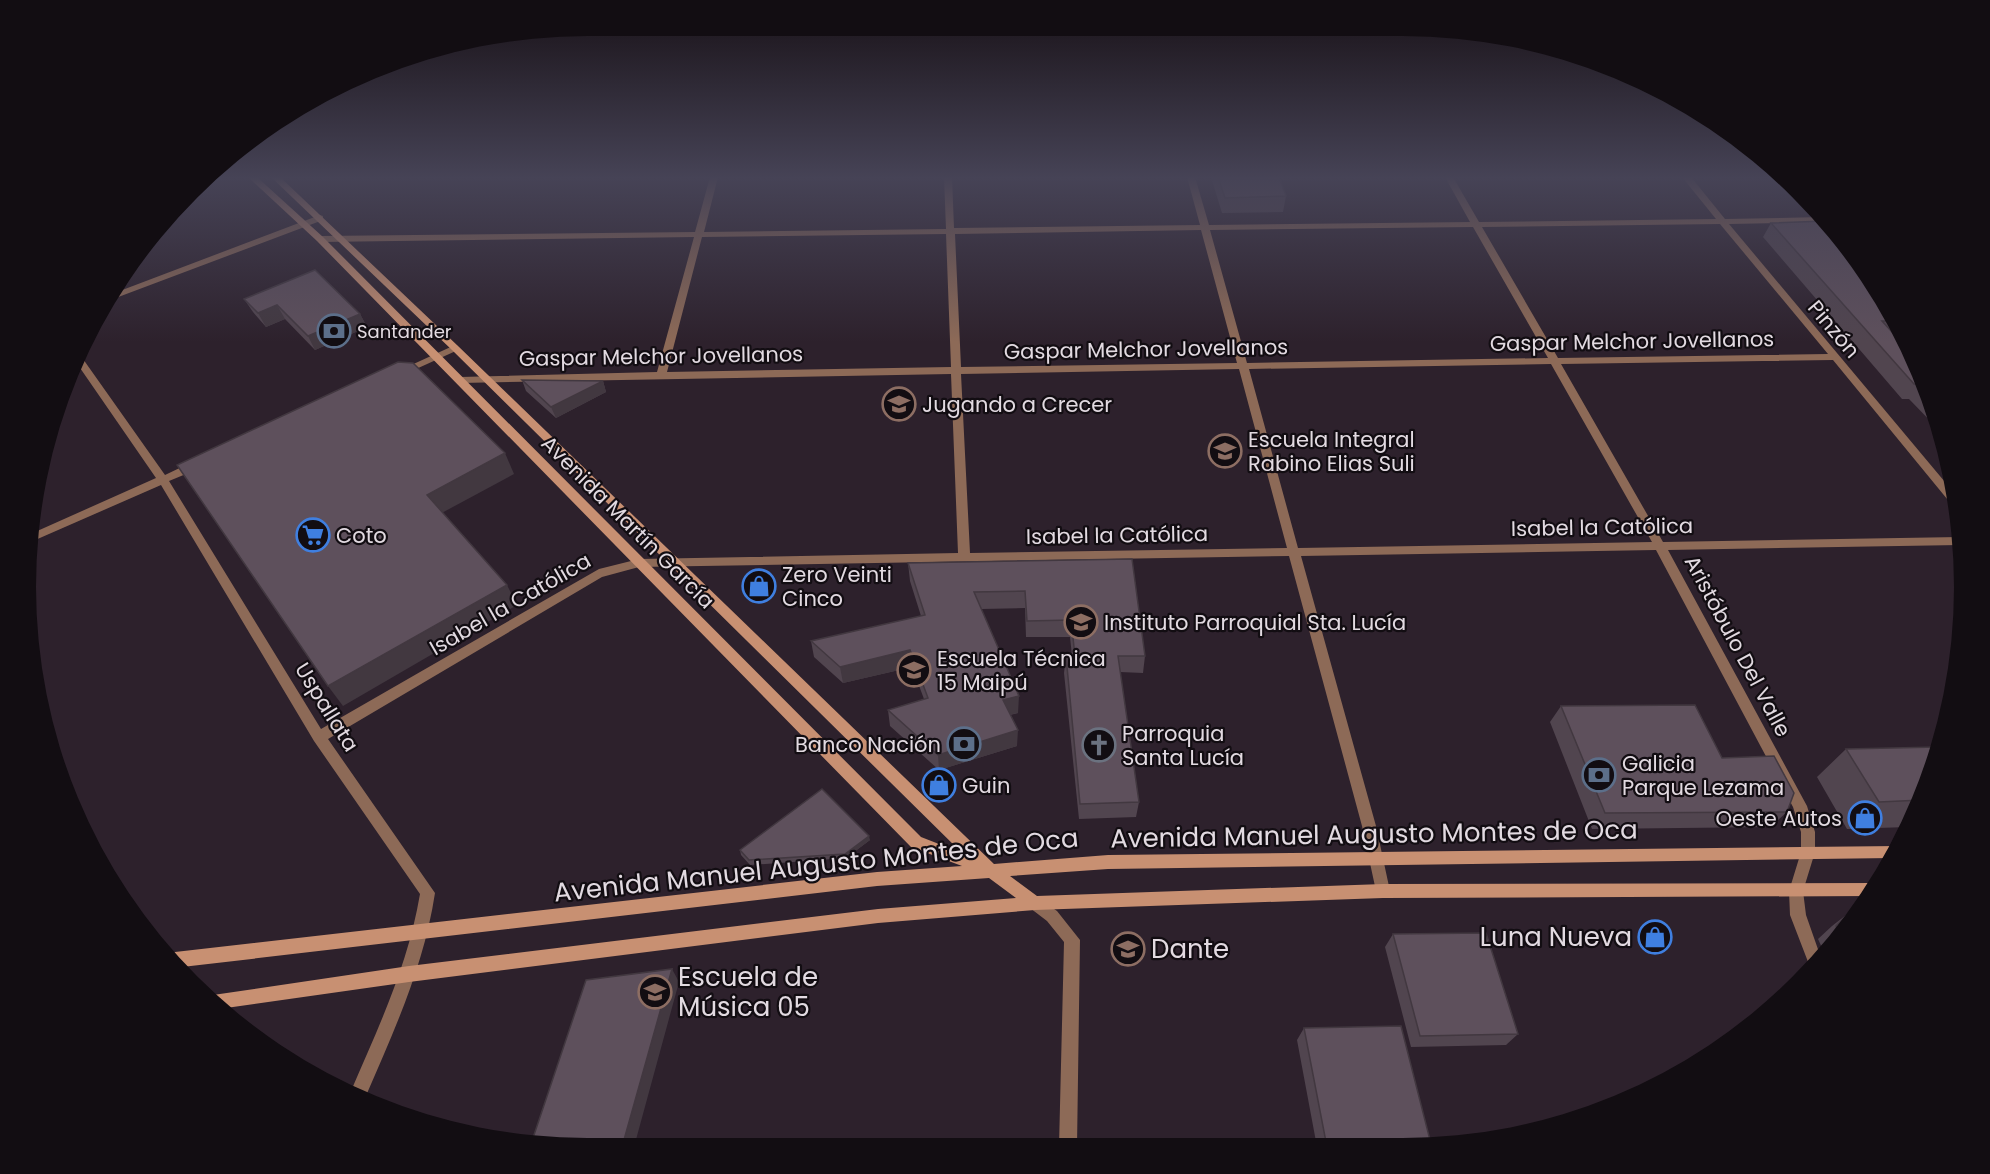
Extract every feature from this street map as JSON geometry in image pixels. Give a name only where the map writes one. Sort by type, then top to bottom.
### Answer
[{"type":"main road","name":"Avenida Martín García","points":[[311,232],[916,842],[990,869]]},
{"type":"main road","name":"Avenida Martín García","points":[[334,232],[990,869],[1035,903]]},
{"type":"main road","name":"Avenida Manuel Augusto Montes de Oca","points":[[181,959],[877,879],[990,869],[1108,862],[1886,851]]},
{"type":"main road","points":[[223,1000],[409,974],[878,916],[1035,903],[1383,891],[1863,889]]},
{"type":"street","points":[[121,293],[282,232]]},
{"type":"street","points":[[661,375],[700,232]]},
{"type":"street","points":[[948,232],[964,556]]},
{"type":"street","points":[[320,239],[966,232]]},
{"type":"street","points":[[1206,232],[1294,552],[1383,891]]},
{"type":"street","name":"Aristóbulo Del Valle","points":[[1480,232],[1660,546],[1800,806],[1808,832],[1808,852],[1796,891],[1797,915],[1812,955]]},
{"type":"street","name":"Pinzón","points":[[1730,232],[1944,488]]},
{"type":"street","points":[[392,376],[455,348]]},
{"type":"street","name":"Gaspar Melchor Jovellanos","points":[[460,380],[1834,357]]},
{"type":"street","name":"Uspallata","points":[[83,365],[163,480],[319,737],[428,893],[423,930],[409,974],[361,1089]]},
{"type":"street","points":[[39,535],[206,460]]},
{"type":"street","name":"Isabel la Católica","points":[[319,737],[599,573],[639,563],[1952,541]]},
{"type":"street","points":[[1035,903],[1052,916],[1072,940],[1068,1138]]},
{"type":"building","points":[[1779,232],[1823,232],[1861,281],[1880,312],[1885,321],[1882,321],[1897,343],[1914,384]]},
{"type":"building","points":[[315,270],[360,314],[308,336],[277,305],[258,313],[244,299]]},
{"type":"building","name":"Coto","points":[[398,362],[413,363],[505,453],[427,495],[507,585],[328,686],[177,465]]},
{"type":"building","points":[[522,380],[603,381],[551,407]]},
{"type":"building","points":[[1132,559],[1145,656],[1118,656],[1139,802],[1080,804],[1066,656],[1075,656],[1071,620],[1027,621],[1025,591],[974,592],[1019,696],[1003,700],[1018,730],[938,755],[888,710],[928,698],[910,650],[840,667],[811,641],[925,615],[908,563]]},
{"type":"building","points":[[1695,705],[1722,758],[1774,756],[1794,793],[1787,812],[1605,813],[1561,706]]},
{"type":"building","points":[[1930,747],[1911,801],[1879,802],[1846,749]]},
{"type":"building","points":[[822,789],[869,836],[845,854],[749,860],[740,850]]},
{"type":"building","points":[[1486,933],[1518,1034],[1420,1036],[1393,934]]},
{"type":"building","points":[[672,969],[625,1138],[534,1135],[586,980]]},
{"type":"building","points":[[1401,1026],[1429,1137],[1325,1138],[1304,1028]]},
{"type":"place","name":"Santander","points":[[334,331]]},
{"type":"place","name":"Jugando a Crecer","points":[[899,404]]},
{"type":"place","name":"Escuela Integral Rabino Elias Suli","points":[[1225,451]]},
{"type":"place","name":"Coto","points":[[313,535]]},
{"type":"place","name":"Zero Veinti Cinco","points":[[759,586]]},
{"type":"place","name":"Instituto Parroquial Sta. Lucía","points":[[1081,622]]},
{"type":"place","name":"Escuela Técnica 15 Maipú","points":[[914,670]]},
{"type":"place","name":"Banco Nación","points":[[964,744]]},
{"type":"place","name":"Parroquia Santa Lucía","points":[[1099,745]]},
{"type":"place","name":"Galicia Parque Lezama","points":[[1599,775]]},
{"type":"place","name":"Guin","points":[[939,785]]},
{"type":"place","name":"Oeste Autos","points":[[1865,818]]},
{"type":"place","name":"Luna Nueva","points":[[1655,937]]},
{"type":"place","name":"Dante","points":[[1128,949]]},
{"type":"place","name":"Escuela de Música 05","points":[[655,992]]}]
